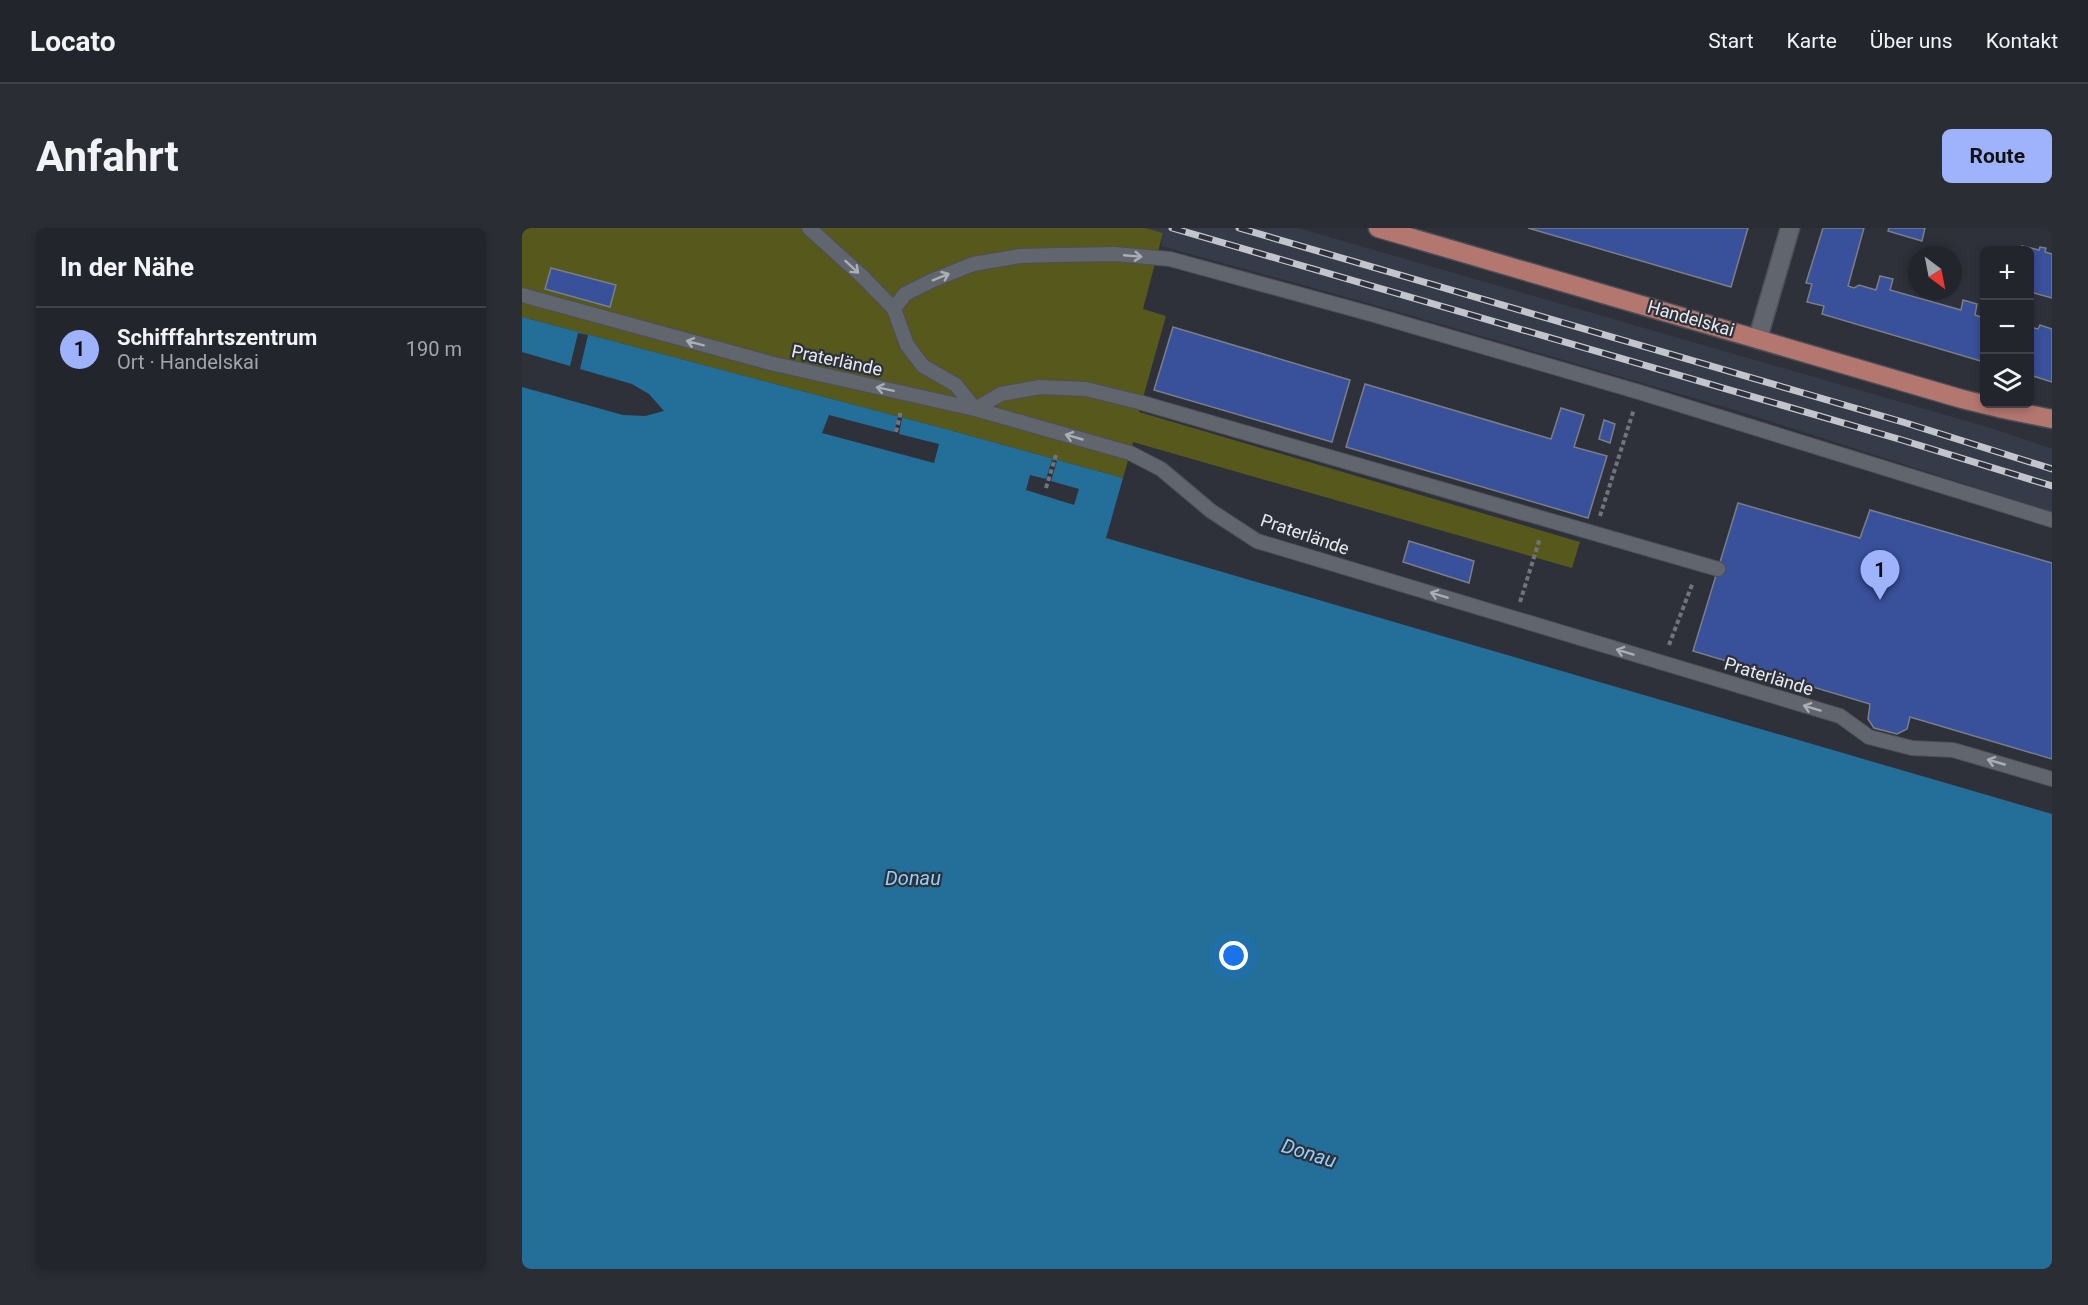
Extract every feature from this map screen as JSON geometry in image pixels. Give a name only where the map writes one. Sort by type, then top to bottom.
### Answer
[{"type":"main road","name":"Handelskai","points":[[1378,228],[2003,409],[2052,428]]},
{"type":"main road","name":"Handelskai","points":[[2003,409],[2052,418]]},
{"type":"street","points":[[1758,338],[1790,228]]},
{"type":"lane","points":[[809,228],[894,309],[907,345],[923,366],[956,385],[975,409],[1001,394],[1040,387],[1086,389],[1150,405],[1718,569]]},
{"type":"lane","points":[[894,309],[905,294],[973,264],[1020,256],[1058,255],[1115,254],[1170,259],[1371,314],[1639,392],[2052,520]]},
{"type":"lane","name":"Praterlände","points":[[522,295],[770,363],[975,409],[1130,453],[1161,469],[1211,511],[1257,541],[1840,716],[1869,737],[1912,748],[1953,750],[2052,779]]},
{"type":"path","points":[[1595,534],[1639,392]]},
{"type":"path","points":[[1046,488],[1063,434]]},
{"type":"path","points":[[1515,618],[1546,520]]},
{"type":"path","points":[[1662,663],[1700,564]]},
{"type":"shaded area","points":[[522,228],[1145,228],[1163,233],[1143,309],[1166,316],[1139,412],[1580,542],[1572,568],[1133,442],[1123,478],[522,317]]},
{"type":"shaded area","points":[[1145,228],[1298,228],[1994,429],[2052,449],[2052,512],[1735,410],[1375,305],[1161,246],[1163,233]]},
{"type":"water","name":"Donau","points":[[522,317],[1123,478],[1106,538],[2052,814],[2052,1269],[522,1269]]},
{"type":"pier","points":[[578,333],[588,335],[580,369],[632,384],[649,394],[664,411],[645,416],[623,415],[522,387],[522,352],[570,366]]},
{"type":"pier","points":[[829,415],[894,432],[898,417],[902,418],[899,434],[939,444],[934,463],[822,433]]},
{"type":"pier","points":[[1052,460],[1057,461],[1051,481],[1079,489],[1074,505],[1026,490],[1030,475],[1046,479]]},
{"type":"building","points":[[1528,228],[1748,228],[1731,287]]},
{"type":"building","points":[[1823,228],[1864,228],[1848,286],[1854,288],[1859,285],[1876,290],[1880,276],[1893,279],[1890,290],[1908,295],[1908,300],[1926,300],[1961,310],[1963,300],[1977,304],[1975,315],[1980,317],[1980,361],[1822,314],[1824,306],[1807,302],[1812,284],[1806,283]]},
{"type":"building","points":[[1889,228],[1925,228],[1922,241],[1888,231]]},
{"type":"building","points":[[2040,247],[2046,248],[2045,252],[2052,254],[2052,298],[2034,293],[2034,249],[2039,250]]},
{"type":"building","points":[[551,268],[616,285],[610,307],[545,289]]},
{"type":"building","points":[[2040,325],[2052,329],[2052,382],[2034,376],[2034,328],[2038,329]]},
{"type":"building","points":[[1173,327],[1350,380],[1332,442],[1154,390]]},
{"type":"building","points":[[1365,384],[1551,439],[1561,408],[1584,415],[1574,447],[1607,456],[1588,518],[1346,447]]},
{"type":"building","points":[[1604,420],[1615,424],[1610,443],[1599,439]]},
{"type":"building","points":[[1738,503],[1860,538],[1870,510],[2052,563],[2052,759],[1910,717],[1907,729],[1897,734],[1874,728],[1868,719],[1870,704],[1693,651]]},
{"type":"building","points":[[1409,541],[1474,561],[1469,583],[1403,562]]},
{"type":"railway","points":[[1172,228],[1902,440],[2052,486]]},
{"type":"railway","points":[[1239,228],[1906,423],[2052,469]]},
{"type":"place","name":"Schifffahrtszentrum","points":[[1880,600]]}]
